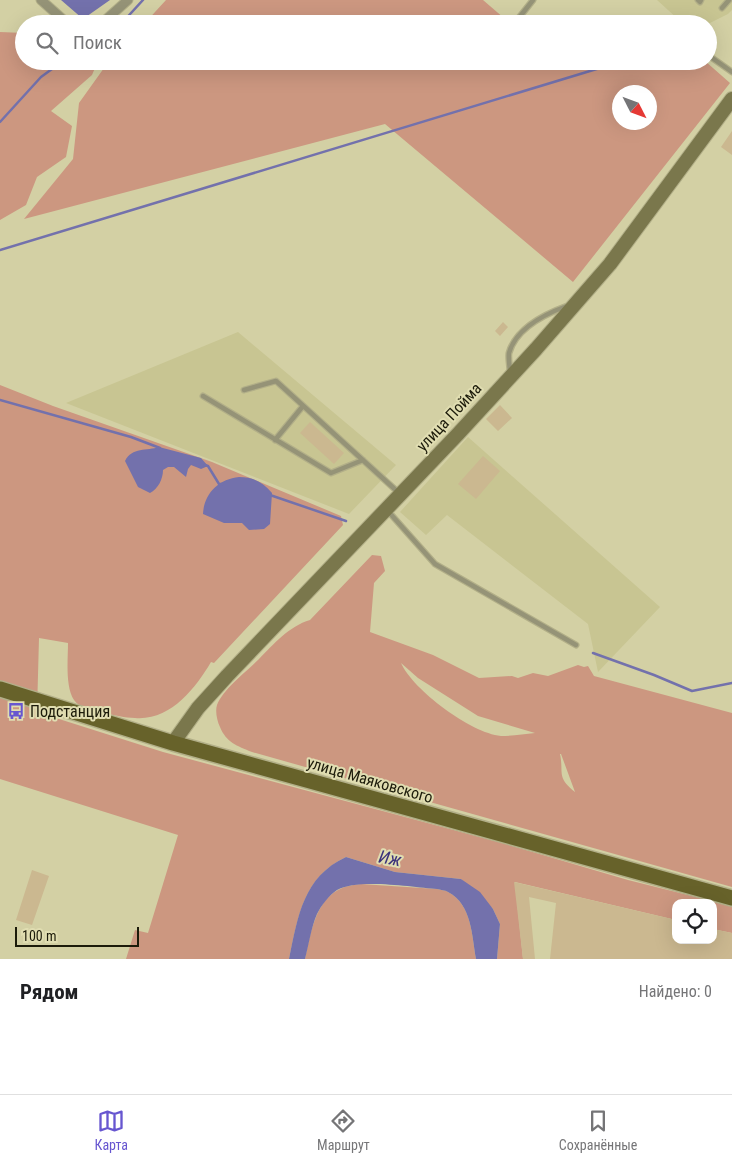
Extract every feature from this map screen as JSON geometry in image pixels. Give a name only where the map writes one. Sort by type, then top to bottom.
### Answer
[{"type":"main road","name":"улица Пойма","points":[[173,743],[198,708],[227,676],[511,376],[610,264],[732,99]]},
{"type":"main road","name":"улица Маяковского","points":[[0,689],[173,743],[732,898]]},
{"type":"street","points":[[41,0],[58,15]]},
{"type":"street","points":[[111,15],[128,0]]},
{"type":"lane","points":[[521,15],[533,0]]},
{"type":"lane","points":[[722,8],[729,0]]},
{"type":"lane","points":[[717,61],[732,72]]},
{"type":"lane","points":[[511,376],[509,353],[518,336],[548,313],[576,303]]},
{"type":"lane","points":[[244,390],[276,381],[400,494]]},
{"type":"lane","points":[[203,396],[331,473],[363,460]]},
{"type":"lane","points":[[275,440],[303,406]]},
{"type":"lane","points":[[386,509],[435,564],[576,644]]},
{"type":"shaded area","points":[[61,0],[110,0],[89,15],[78,15]]},
{"type":"shaded area","points":[[166,0],[483,0],[500,15],[152,15]]},
{"type":"shaded area","points":[[657,0],[732,0],[732,10],[717,20],[717,15],[674,15]]},
{"type":"shaded area","points":[[0,32],[15,33],[15,70],[94,70],[92,75],[51,111],[72,126],[66,157],[37,177],[26,205],[0,220]]},
{"type":"shaded area","points":[[103,70],[715,70],[730,83],[573,282],[385,124],[24,219],[73,159],[79,103]]},
{"type":"shaded area","points":[[238,332],[396,465],[349,514],[66,403]]},
{"type":"shaded area","points":[[0,385],[53,406],[212,462],[341,516],[343,525],[214,663],[211,662],[197,683],[170,709],[148,718],[131,718],[80,706],[74,700],[69,687],[68,643],[39,638],[37,712],[163,752],[502,843],[628,880],[704,899],[672,899],[672,919],[515,882],[523,959],[497,959],[500,924],[493,909],[461,879],[395,872],[346,857],[320,875],[311,887],[300,914],[289,959],[126,959],[135,930],[148,933],[178,835],[0,779]]},
{"type":"shaded area","points":[[468,437],[660,607],[598,672],[588,624],[447,515],[426,535],[400,512]]},
{"type":"shaded area","points":[[159,447],[201,458],[208,466],[201,469],[191,465],[186,477],[174,467],[168,467],[163,470],[158,486],[150,493],[138,487],[125,461],[136,451]]},
{"type":"shaded area","points":[[239,477],[257,481],[272,493],[270,524],[264,529],[249,530],[242,523],[224,523],[203,514],[206,500],[214,488],[225,481]]},
{"type":"shaded area","points":[[372,555],[381,556],[385,571],[374,583],[370,632],[433,655],[479,678],[512,676],[518,678],[533,673],[548,676],[578,665],[588,666],[594,676],[732,713],[732,887],[252,752],[233,743],[222,732],[218,722],[216,707],[220,699],[236,680],[282,636],[310,620]],"holes":[[[401,663],[418,678],[478,716],[535,733],[501,736],[474,727],[459,719],[430,697],[417,685]],[[561,754],[575,792],[563,778]]]},
{"type":"shaded area","name":"Иж","points":[[346,857],[395,872],[461,879],[480,892],[493,909],[500,924],[497,959],[476,959],[470,922],[462,904],[448,892],[400,885],[358,884],[346,886],[331,895],[317,914],[305,959],[289,959],[300,913],[311,887],[320,875]]},
{"type":"shaded area","points":[[361,884],[437,889],[448,892],[456,897],[462,904],[470,922],[476,959],[305,959],[315,920],[324,903],[330,895],[341,889]]},
{"type":"shaded area","points":[[717,902],[732,906],[732,933],[717,930]]},
{"type":"building","points":[[732,131],[732,155],[721,147]]},
{"type":"building","points":[[503,322],[508,327],[500,336],[495,331]]},
{"type":"building","points":[[500,405],[512,418],[498,431],[486,419]]},
{"type":"building","points":[[310,422],[344,453],[334,464],[300,433]]},
{"type":"building","points":[[483,456],[500,471],[476,499],[458,484]]},
{"type":"building","points":[[32,870],[49,876],[32,925],[16,920]]},
{"type":"building","points":[[514,882],[672,919],[672,944],[717,944],[717,930],[732,933],[732,959],[550,959],[556,903],[529,897],[535,959],[523,959]]},
{"type":"waterway","points":[[129,15],[143,0]]},
{"type":"waterway","points":[[0,122],[41,77],[51,70]]},
{"type":"waterway","points":[[0,250],[593,70]]},
{"type":"waterway","points":[[0,400],[131,437],[160,448]]},
{"type":"waterway","points":[[205,465],[208,466],[219,484],[222,484]]},
{"type":"waterway","points":[[270,495],[346,521]]},
{"type":"waterway","points":[[593,653],[692,691],[732,683]]},
{"type":"place","name":"Подстанция","points":[[16,711]]}]
